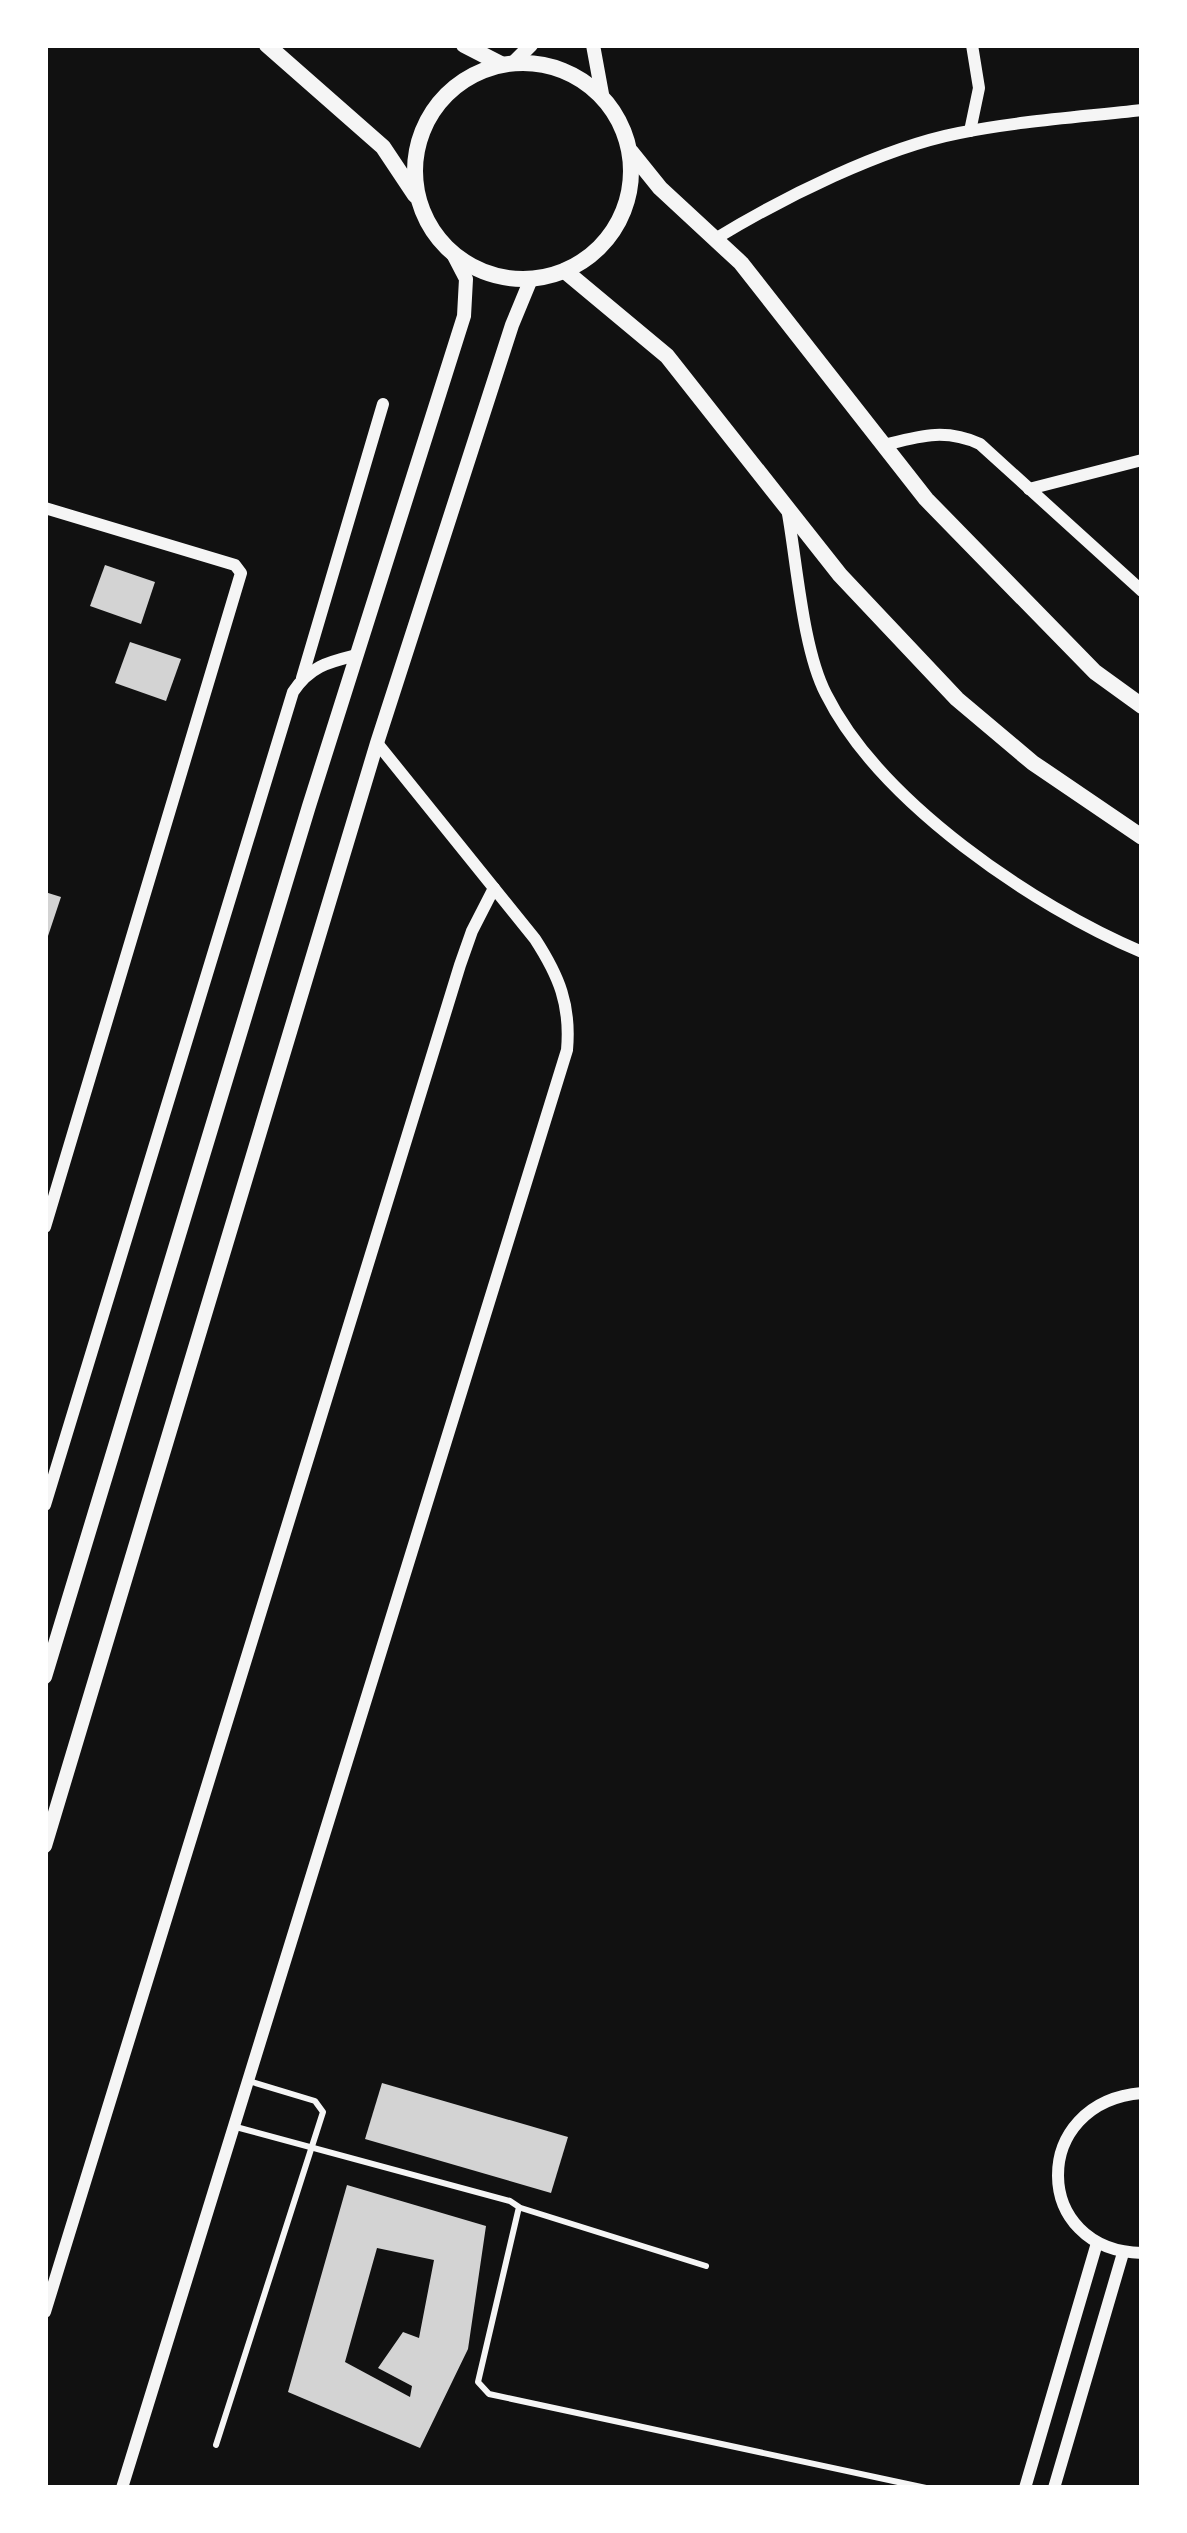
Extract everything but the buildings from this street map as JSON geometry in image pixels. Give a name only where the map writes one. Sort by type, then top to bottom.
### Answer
[{"type":"main road","points":[[267,45],[383,147],[432,230],[453,254],[477,269],[506,278],[531,279],[565,271],[604,244],[619,222],[632,175],[631,152],[620,119],[602,94],[555,66],[508,63],[464,45]]},
{"type":"main road","points":[[418,201],[414,166],[423,128],[453,87],[470,75],[508,63]]},
{"type":"main road","points":[[631,152],[660,188],[741,263],[926,500],[1095,672],[1142,706]]},
{"type":"main road","points":[[565,271],[667,356],[840,575],[957,699],[1033,763],[1142,837]]},
{"type":"street","points":[[508,63],[531,45]]},
{"type":"street","points":[[593,45],[602,94]]},
{"type":"street","points":[[970,131],[979,88],[972,45]]},
{"type":"street","points":[[715,239],[769,206],[846,172],[970,131],[1142,110]]},
{"type":"street","points":[[45,1677],[464,316],[466,279],[453,254]]},
{"type":"street","points":[[45,1846],[377,743],[531,279]]},
{"type":"street","points":[[45,1505],[383,404]]},
{"type":"street","points":[[884,445],[934,432],[957,434],[980,444],[1142,590]]},
{"type":"street","points":[[1030,488],[1142,460]]},
{"type":"street","points":[[787,506],[823,690],[850,734],[916,807],[996,869],[1142,952]]},
{"type":"street","points":[[45,508],[235,565],[241,573],[45,1227]]},
{"type":"street","points":[[302,678],[322,663],[357,655]]},
{"type":"street","points":[[122,2488],[567,1050],[567,999],[556,970],[377,743]]},
{"type":"street","points":[[45,2312],[460,965],[494,888]]},
{"type":"street","points":[[1142,2093],[1118,2095],[1093,2106],[1073,2125],[1060,2149],[1057,2176],[1062,2203],[1076,2226],[1096,2243],[1123,2253],[1142,2253]]},
{"type":"street","points":[[1025,2488],[1096,2243]]},
{"type":"street","points":[[1054,2488],[1123,2253]]},
{"type":"lane","points":[[216,2445],[323,2112],[321,2106],[249,2081]]},
{"type":"lane","points":[[234,2127],[510,2200],[519,2207],[706,2266]]},
{"type":"lane","points":[[519,2207],[478,2382],[482,2390],[925,2488]]}]
